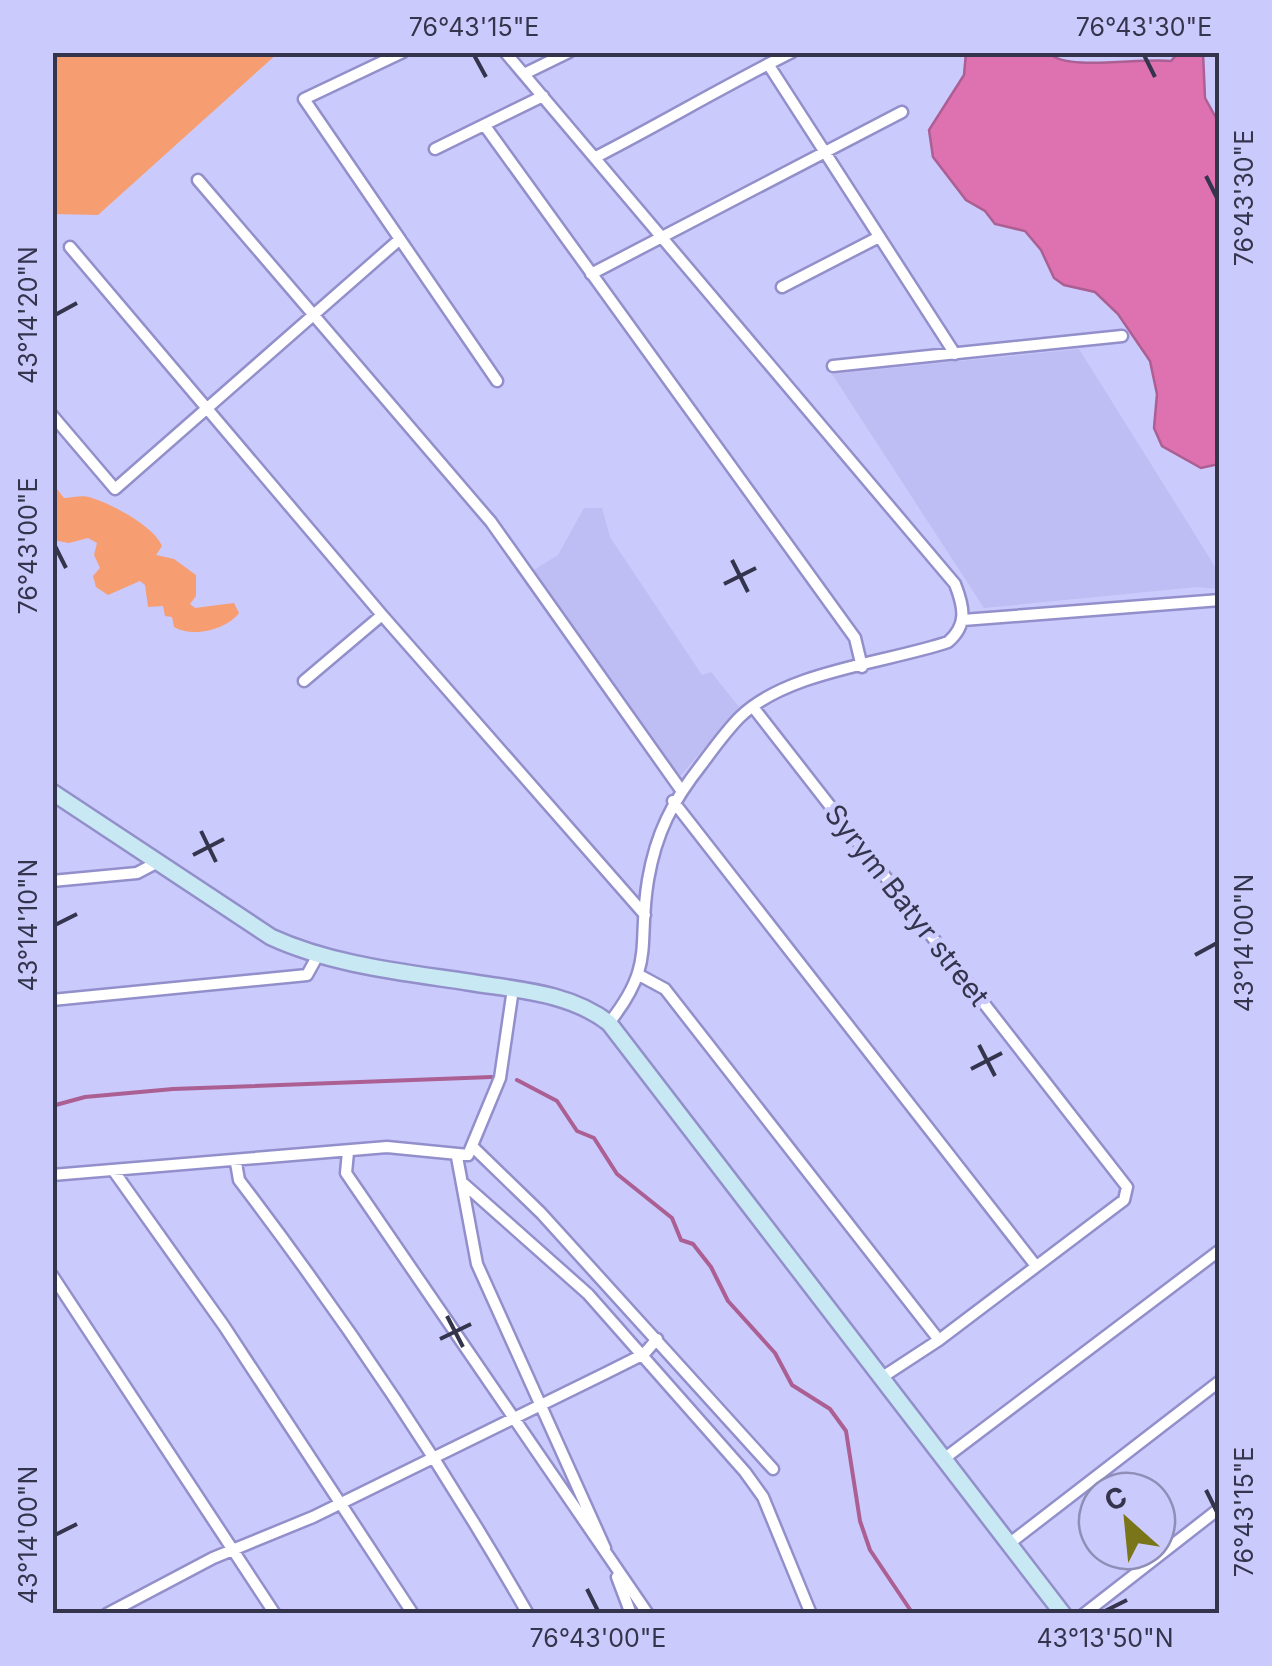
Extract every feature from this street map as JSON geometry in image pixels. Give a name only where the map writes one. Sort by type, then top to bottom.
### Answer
[{"type":"main road","points":[[52,792],[271,937],[318,954],[569,1000],[609,1023],[1064,1614]]},
{"type":"street","points":[[403,52],[304,98],[497,380]]},
{"type":"street","points":[[506,52],[955,584],[963,620],[948,642],[785,688],[753,707],[672,801],[652,860],[641,976],[609,1023]]},
{"type":"street","points":[[524,74],[568,52]]},
{"type":"street","points":[[596,157],[792,52]]},
{"type":"street","points":[[768,64],[954,354]]},
{"type":"street","points":[[436,148],[543,96]]},
{"type":"street","points":[[591,274],[902,112]]},
{"type":"street","points":[[484,126],[855,638],[862,667]]},
{"type":"street","points":[[198,180],[491,522],[681,790]]},
{"type":"street","points":[[782,287],[879,238]]},
{"type":"street","points":[[52,415],[115,489],[400,239]]},
{"type":"street","points":[[70,247],[382,615],[646,916]]},
{"type":"street","points":[[832,366],[1122,336]]},
{"type":"street","points":[[963,620],[1220,600]]},
{"type":"street","points":[[304,681],[382,615]]},
{"type":"street","name":"Syrym Batyr street","points":[[753,707],[1127,1187],[1124,1200],[940,1340],[884,1376]]},
{"type":"street","points":[[672,801],[1036,1266]]},
{"type":"street","points":[[52,881],[137,872],[158,862]]},
{"type":"street","points":[[52,1000],[307,976],[318,954]]},
{"type":"street","points":[[641,976],[664,988],[940,1340]]},
{"type":"street","points":[[52,1175],[236,1163],[388,1146],[468,1156],[500,1078],[513,989]]},
{"type":"street","points":[[474,1148],[657,1339],[773,1469]]},
{"type":"street","points":[[348,1152],[346,1174],[648,1614]]},
{"type":"street","points":[[457,1156],[476,1264],[542,1403],[632,1614]]},
{"type":"street","points":[[236,1163],[239,1180],[327,1294],[433,1455],[528,1614]]},
{"type":"street","points":[[113,1170],[224,1326],[413,1614]]},
{"type":"street","points":[[464,1184],[554,1260],[644,1354],[764,1497],[811,1614]]},
{"type":"street","points":[[946,1458],[1220,1250]]},
{"type":"street","points":[[52,1275],[274,1614]]},
{"type":"street","points":[[107,1614],[232,1550],[287,1529],[644,1354],[657,1339]]},
{"type":"street","points":[[1010,1543],[1220,1380]]},
{"type":"street","points":[[1084,1614],[1220,1508]]},
{"type":"shaded area","points":[[53,52],[278,53],[98,215],[53,214]]},
{"type":"shaded area","points":[[966,53],[1049,53],[1058,59],[1088,63],[1171,61],[1178,53],[1203,53],[1205,98],[1220,125],[1219,464],[1201,468],[1162,446],[1154,428],[1157,394],[1150,361],[1118,314],[1095,292],[1064,285],[1054,278],[1041,250],[1025,231],[995,224],[985,211],[966,200],[933,157],[929,130],[964,75]]},
{"type":"shaded area","points":[[1079,349],[1219,573],[1219,589],[1197,587],[984,608],[832,374]]},
{"type":"shaded area","points":[[53,484],[64,498],[86,496],[98,500],[150,531],[162,546],[156,555],[174,559],[196,575],[196,596],[190,604],[195,608],[234,603],[239,613],[217,628],[190,632],[174,627],[163,606],[148,607],[145,585],[140,581],[108,595],[96,587],[93,576],[100,568],[94,555],[97,543],[88,538],[69,543],[53,540]]},
{"type":"shaded area","points":[[584,508],[602,508],[610,537],[702,675],[711,672],[739,707],[678,779],[534,570],[558,555]]},
{"type":"waterway","points":[[52,1106],[85,1097],[173,1089],[492,1077]]},
{"type":"waterway","points":[[517,1080],[557,1101],[577,1131],[594,1138],[617,1174],[672,1218],[681,1240],[693,1244],[711,1267],[728,1301],[775,1353],[792,1385],[830,1409],[846,1431],[860,1521],[870,1550],[913,1614]]}]
